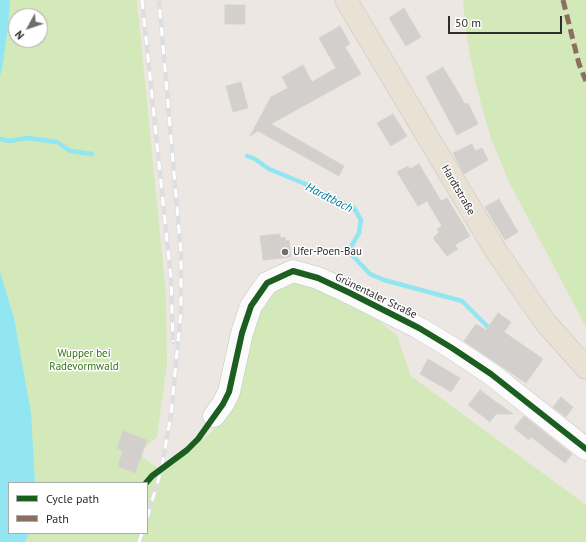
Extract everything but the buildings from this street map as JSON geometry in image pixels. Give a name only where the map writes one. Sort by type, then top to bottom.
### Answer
[{"type":"main road","name":"Hardtstraße","points":[[346,0],[496,252],[545,322],[586,368]]},
{"type":"street","name":"Grünentaler Straße","points":[[214,416],[223,404],[229,392],[242,333],[251,306],[267,283],[293,271],[318,278],[357,296],[412,324],[452,348],[491,374],[586,449]]},
{"type":"green space","name":"Wupper bei Radevormwald","points":[[0,0],[137,0],[166,295],[167,364],[157,437],[138,454],[162,471],[213,431],[235,394],[254,306],[294,273],[352,298],[397,336],[411,376],[586,505],[586,542],[0,542]]},
{"type":"green space","points":[[463,0],[586,0],[586,327],[509,182],[491,139],[476,85],[467,39]]},
{"type":"water","points":[[0,0],[10,0],[9,8],[8,8],[8,27],[0,75]]},
{"type":"water","points":[[0,272],[14,318],[31,413],[35,482],[8,482],[8,534],[29,534],[25,542],[0,542]]},
{"type":"waterway","name":"Hardtbach","points":[[0,139],[9,141],[27,138],[57,142],[70,151],[92,154]]},
{"type":"waterway","name":"Hardtbach","points":[[247,156],[255,159],[269,169],[303,183],[354,208],[361,220],[359,233],[352,245],[352,255],[370,274],[384,280],[462,301],[487,326]]},
{"type":"railway","points":[[142,0],[171,279],[173,342]]},
{"type":"railway","points":[[148,515],[161,471],[171,415],[181,311],[181,253],[159,0]]},
{"type":"railway","points":[[139,542],[142,534]]},
{"type":"marked path","points":[[563,0],[579,64],[586,81]]},
{"type":"cycle path","points":[[147,482],[152,476],[187,450],[198,439],[223,404],[229,392],[242,333],[251,306],[267,283],[293,271],[318,278],[350,293],[419,328],[452,348],[491,374],[586,449]]},
{"type":"place","name":"Ufer-Poen-Bau","points":[[285,252]]}]
